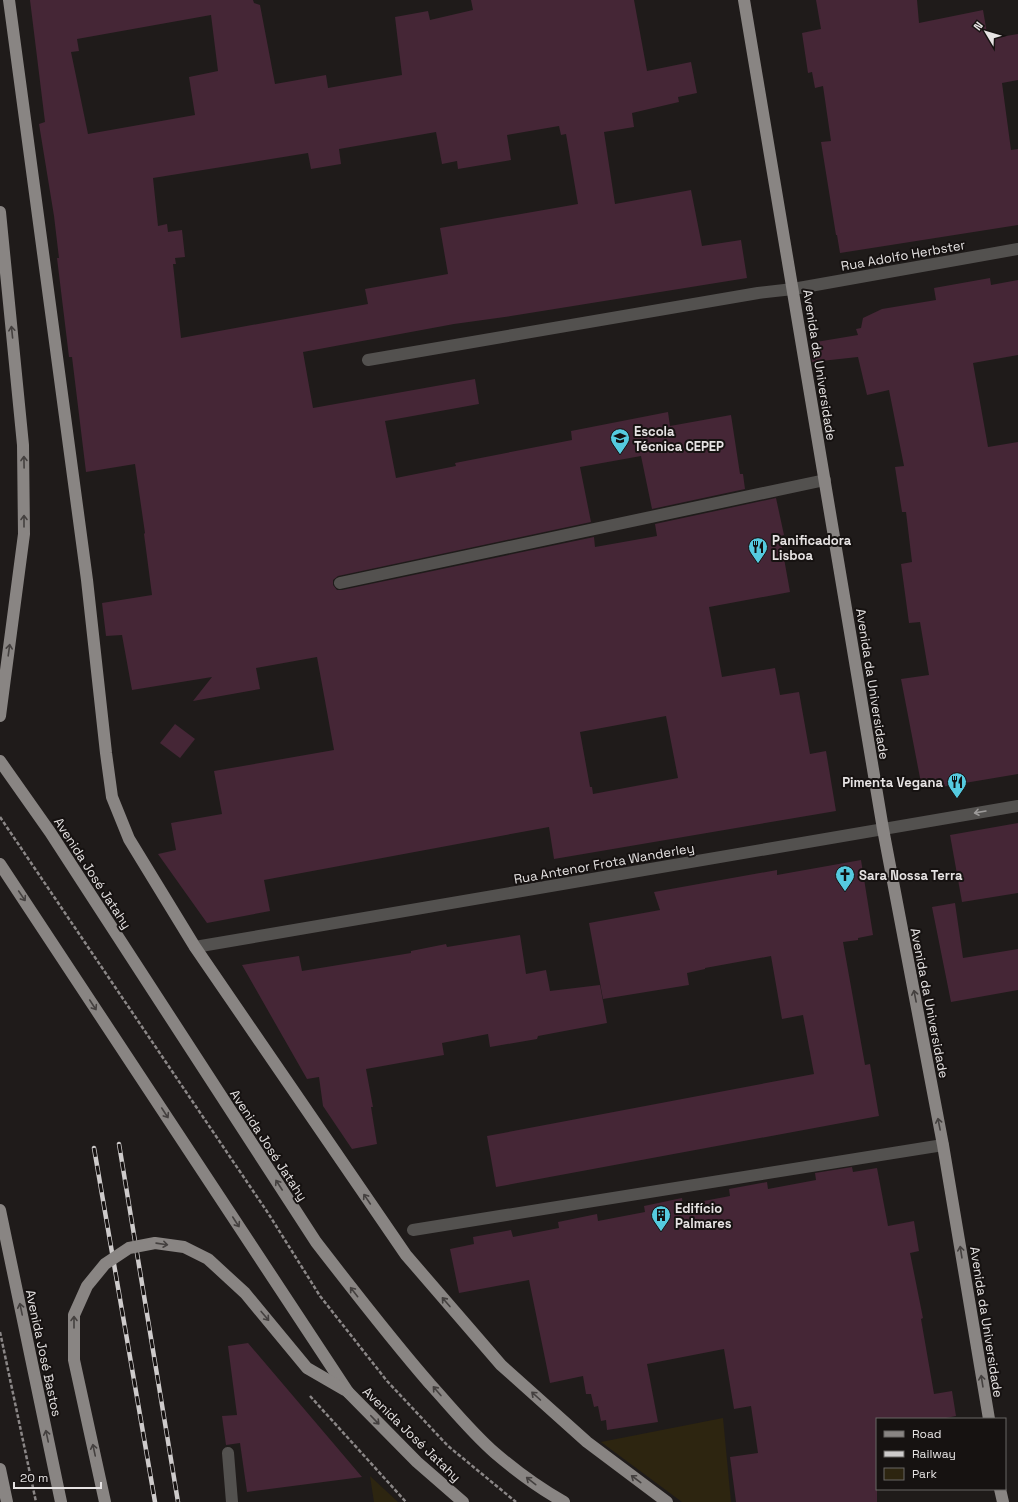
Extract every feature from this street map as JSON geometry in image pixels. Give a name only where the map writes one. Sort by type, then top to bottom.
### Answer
[{"type":"main road","points":[[9,0],[86,572],[112,797],[129,839],[195,947],[411,1261],[501,1365],[587,1442],[667,1502]]},
{"type":"main road","name":"Avenida da Universidade","points":[[744,0],[883,829],[943,1145],[989,1418]]},
{"type":"main road","points":[[0,212],[24,445],[24,534],[0,716]]},
{"type":"main road","name":"Avenida José Jatahy","points":[[0,761],[50,832],[316,1242],[388,1334],[457,1414],[494,1452],[544,1490],[564,1502]]},
{"type":"main road","name":"Avenida José Jatahy","points":[[0,864],[348,1392],[416,1462],[463,1502]]},
{"type":"main road","name":"Avenida José Bastos","points":[[0,1210],[61,1502]]},
{"type":"main road","points":[[105,1502],[74,1360],[74,1315],[87,1286],[100,1269],[129,1248],[155,1243],[184,1247],[208,1259],[245,1293],[307,1368],[348,1392]]},
{"type":"main road","points":[[0,1469],[8,1502]]},
{"type":"main road","points":[[1000,1490],[1002,1502]]},
{"type":"street","name":"Rua Adolfo Herbster","points":[[368,360],[758,293],[793,289],[1018,249]]},
{"type":"street","points":[[340,583],[824,480]]},
{"type":"street","name":"Rua Antenor Frota Wanderley","points":[[195,947],[1018,806]]},
{"type":"street","points":[[413,1230],[943,1145]]},
{"type":"street","points":[[228,1453],[232,1502]]},
{"type":"path","points":[[0,1332],[36,1502]]},
{"type":"path","points":[[309,1395],[406,1502]]},
{"type":"green space","points":[[723,1418],[731,1502],[682,1502],[601,1442]]},
{"type":"green space","points":[[370,1476],[398,1502],[374,1502]]},
{"type":"building","points":[[30,0],[253,0],[254,3],[260,5],[275,84],[326,75],[328,88],[402,75],[395,17],[428,11],[430,20],[473,10],[471,0],[634,0],[647,71],[691,62],[697,93],[678,97],[679,102],[632,113],[634,127],[604,132],[615,204],[691,190],[702,246],[741,240],[747,278],[454,324],[303,352],[313,408],[475,379],[479,404],[385,421],[396,478],[456,466],[455,463],[572,440],[571,431],[668,412],[670,426],[731,415],[740,474],[743,474],[745,489],[652,509],[641,456],[580,467],[591,522],[338,576],[333,580],[333,585],[337,590],[342,590],[594,537],[595,547],[657,536],[655,524],[776,498],[784,535],[780,536],[790,592],[709,607],[722,677],[775,668],[780,695],[799,692],[810,754],[826,751],[836,811],[554,859],[549,827],[264,880],[270,911],[207,923],[158,854],[176,850],[171,823],[222,814],[214,771],[334,750],[317,657],[256,668],[260,689],[193,701],[212,677],[132,690],[122,635],[106,636],[102,603],[152,595],[135,464],[86,472],[72,357],[69,357],[57,258],[59,258],[54,216],[39,124],[45,122]],"holes":[[[211,15],[218,71],[189,77],[195,115],[88,134],[71,52],[79,51],[77,39]],[[559,126],[561,135],[566,134],[578,204],[440,228],[448,274],[365,289],[368,304],[181,338],[173,264],[176,264],[175,258],[185,257],[182,230],[168,232],[167,224],[158,226],[153,178],[308,153],[311,169],[341,164],[339,149],[436,132],[442,164],[457,161],[458,169],[511,160],[507,135]],[[666,716],[678,778],[593,794],[592,787],[590,787],[580,732]]]},
{"type":"building","points":[[816,0],[917,0],[919,23],[983,10],[988,39],[1018,34],[1018,80],[1002,83],[1011,150],[1018,149],[1018,225],[840,253],[821,142],[831,141],[823,86],[815,88],[812,72],[808,73],[802,33],[821,29]]},
{"type":"building","points":[[990,278],[991,285],[1018,280],[1018,355],[973,363],[988,447],[1018,442],[1018,774],[929,789],[921,783],[901,679],[929,675],[920,622],[909,623],[901,564],[912,562],[906,512],[902,512],[895,467],[904,466],[889,390],[867,395],[858,357],[812,362],[810,343],[858,335],[856,329],[861,328],[863,318],[882,309],[936,300],[934,288]]},
{"type":"building","points":[[175,724],[195,739],[180,758],[160,743]]},
{"type":"building","points":[[1018,823],[1018,893],[962,902],[950,835]]},
{"type":"building","points":[[861,860],[873,935],[858,938],[858,940],[843,942],[865,1065],[870,1064],[879,1116],[496,1187],[487,1136],[814,1074],[803,1015],[782,1019],[771,956],[705,968],[687,973],[689,985],[603,999],[589,923],[660,910],[654,892],[777,870],[777,875]]},
{"type":"building","points":[[955,903],[963,958],[1018,949],[1018,990],[951,1002],[932,907]]},
{"type":"building","points":[[520,935],[526,974],[546,970],[550,991],[600,985],[607,1023],[538,1036],[537,1039],[490,1047],[488,1034],[442,1043],[444,1055],[366,1069],[373,1107],[371,1107],[377,1144],[352,1149],[323,1106],[319,1077],[307,1079],[242,965],[299,956],[302,971],[411,953],[411,951],[446,944],[447,947]]},
{"type":"building","points":[[852,1167],[853,1172],[877,1168],[888,1226],[914,1221],[919,1251],[910,1253],[923,1318],[921,1319],[934,1394],[952,1391],[956,1416],[946,1418],[876,1418],[877,1502],[736,1502],[730,1457],[758,1453],[751,1406],[734,1409],[724,1349],[647,1364],[658,1422],[607,1430],[606,1420],[601,1421],[598,1406],[594,1407],[591,1394],[586,1394],[583,1376],[550,1383],[529,1280],[459,1293],[450,1249],[474,1244],[473,1237],[511,1230],[513,1237],[559,1228],[558,1222],[597,1214],[598,1221],[645,1212],[644,1206],[682,1198],[683,1205],[730,1196],[729,1189],[767,1182],[768,1189],[816,1180],[815,1173]]},
{"type":"building","points":[[248,1343],[362,1477],[247,1492],[240,1443],[226,1445],[222,1416],[237,1415],[228,1346]]},
{"type":"railway","points":[[119,1144],[178,1502]]},
{"type":"railway","points":[[94,1148],[155,1502]]},
{"type":"place","name":"Escola Técnica CEPEP","points":[[620,455]]},
{"type":"place","name":"Panificadora Lisboa","points":[[758,564]]},
{"type":"place","name":"Pimenta Vegana","points":[[957,799]]},
{"type":"place","name":"Sara Nossa Terra","points":[[845,892]]},
{"type":"place","name":"Edifício Palmares","points":[[661,1232]]}]
